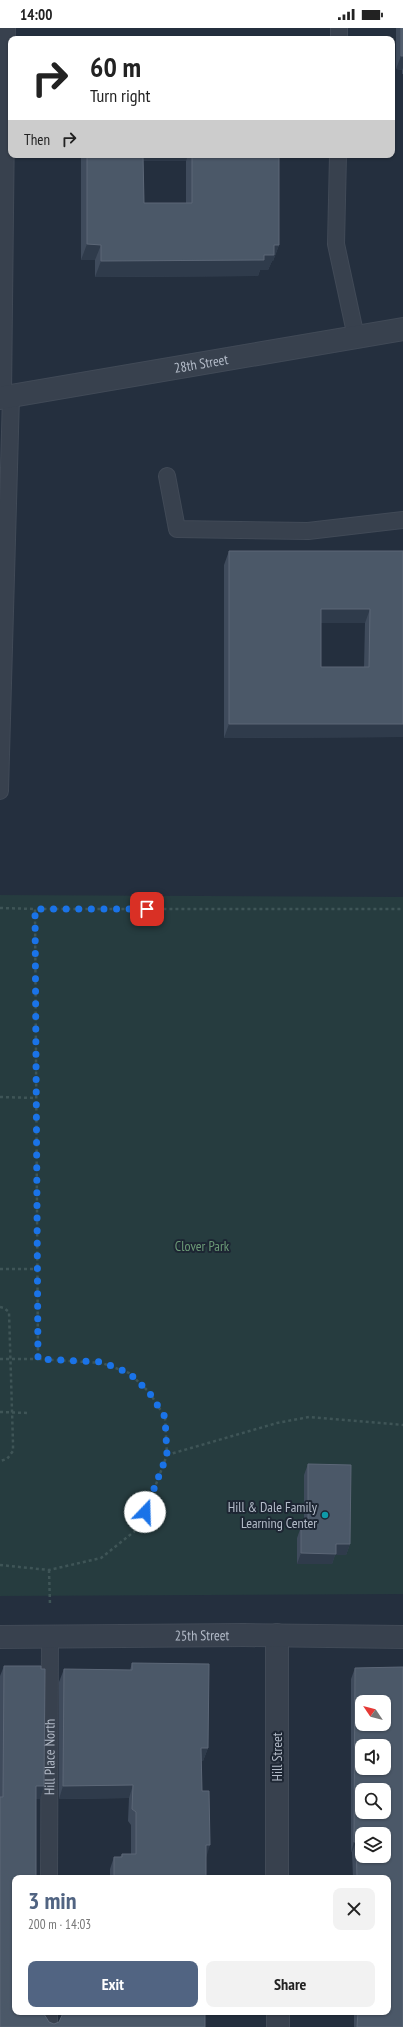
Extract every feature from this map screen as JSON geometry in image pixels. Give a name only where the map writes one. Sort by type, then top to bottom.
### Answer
[{"type":"street","name":"28th Street","points":[[5,397],[403,329]]},
{"type":"street","name":"25th Street","points":[[0,1637],[277,1635],[403,1637]]},
{"type":"street","name":"Hill Street","points":[[277,1635],[277,1875]]},
{"type":"street","points":[[278,2015],[278,2027]]},
{"type":"lane","points":[[0,791],[8,500],[5,397],[7,28]]},
{"type":"lane","points":[[338,158],[336,244],[356,337]]},
{"type":"lane","points":[[167,476],[177,529],[308,531],[403,520]]},
{"type":"lane","name":"Hill Place North","points":[[49,1875],[50,1637]]},
{"type":"lane","points":[[49,2015],[49,2027]]},
{"type":"path","points":[[0,908],[403,909]]},
{"type":"path","points":[[35,909],[38,1359]]},
{"type":"path","points":[[0,1097],[36,1098]]},
{"type":"path","points":[[0,1268],[38,1269]]},
{"type":"path","points":[[0,1307],[9,1312],[13,1451],[7,1459],[0,1461]]},
{"type":"path","points":[[0,1359],[102,1362],[129,1373],[149,1392],[165,1417],[167,1455],[140,1527],[101,1558],[49,1570],[0,1565]]},
{"type":"path","points":[[0,1412],[28,1413]]},
{"type":"path","points":[[167,1455],[277,1423],[309,1417],[403,1425]]},
{"type":"path","points":[[49,1570],[50,1605]]},
{"type":"green space","name":"Clover Park","points":[[0,895],[403,897],[403,1594],[0,1596]]},
{"type":"building","points":[[401,28],[403,28],[403,56],[401,56]]},
{"type":"building","points":[[87,158],[143,158],[144,203],[192,203],[192,158],[279,158],[279,245],[274,245],[274,255],[264,255],[264,260],[101,261],[101,245],[87,244]]},
{"type":"building","points":[[229,551],[403,551],[403,724],[229,724]],"holes":[[[321,609],[370,609],[369,667],[321,667]]]},
{"type":"building","name":"Hill & Dale Family Learning Center","points":[[308,1464],[351,1465],[350,1544],[336,1544],[336,1554],[301,1553],[301,1527],[308,1527]]},
{"type":"building","points":[[132,1663],[209,1664],[208,1748],[201,1748],[202,1791],[209,1791],[210,1845],[206,1845],[206,1875],[114,1875],[114,1857],[122,1857],[122,1854],[136,1854],[136,1812],[132,1809],[133,1785],[63,1786],[64,1669],[132,1670]]},
{"type":"building","points":[[4,1666],[41,1666],[41,1669],[45,1669],[44,1786],[36,1786],[36,1875],[12,1875],[12,2015],[45,2015],[49,2022],[54,2024],[59,2022],[62,2015],[205,2015],[205,2027],[0,2027],[0,1797],[3,1797]]},
{"type":"building","points":[[403,1667],[403,2027],[357,2027],[358,2015],[391,2015],[391,1875],[357,1875],[357,1863],[391,1863],[391,1827],[355,1827],[354,1842],[355,1668]]},
{"type":"place","name":"Hill & Dale Family Learning Center","points":[[325,1515]]},
{"type":"route","points":[[145,1512],[167,1455],[165,1417],[149,1392],[129,1373],[102,1362],[38,1359],[35,909],[147,909]]}]
